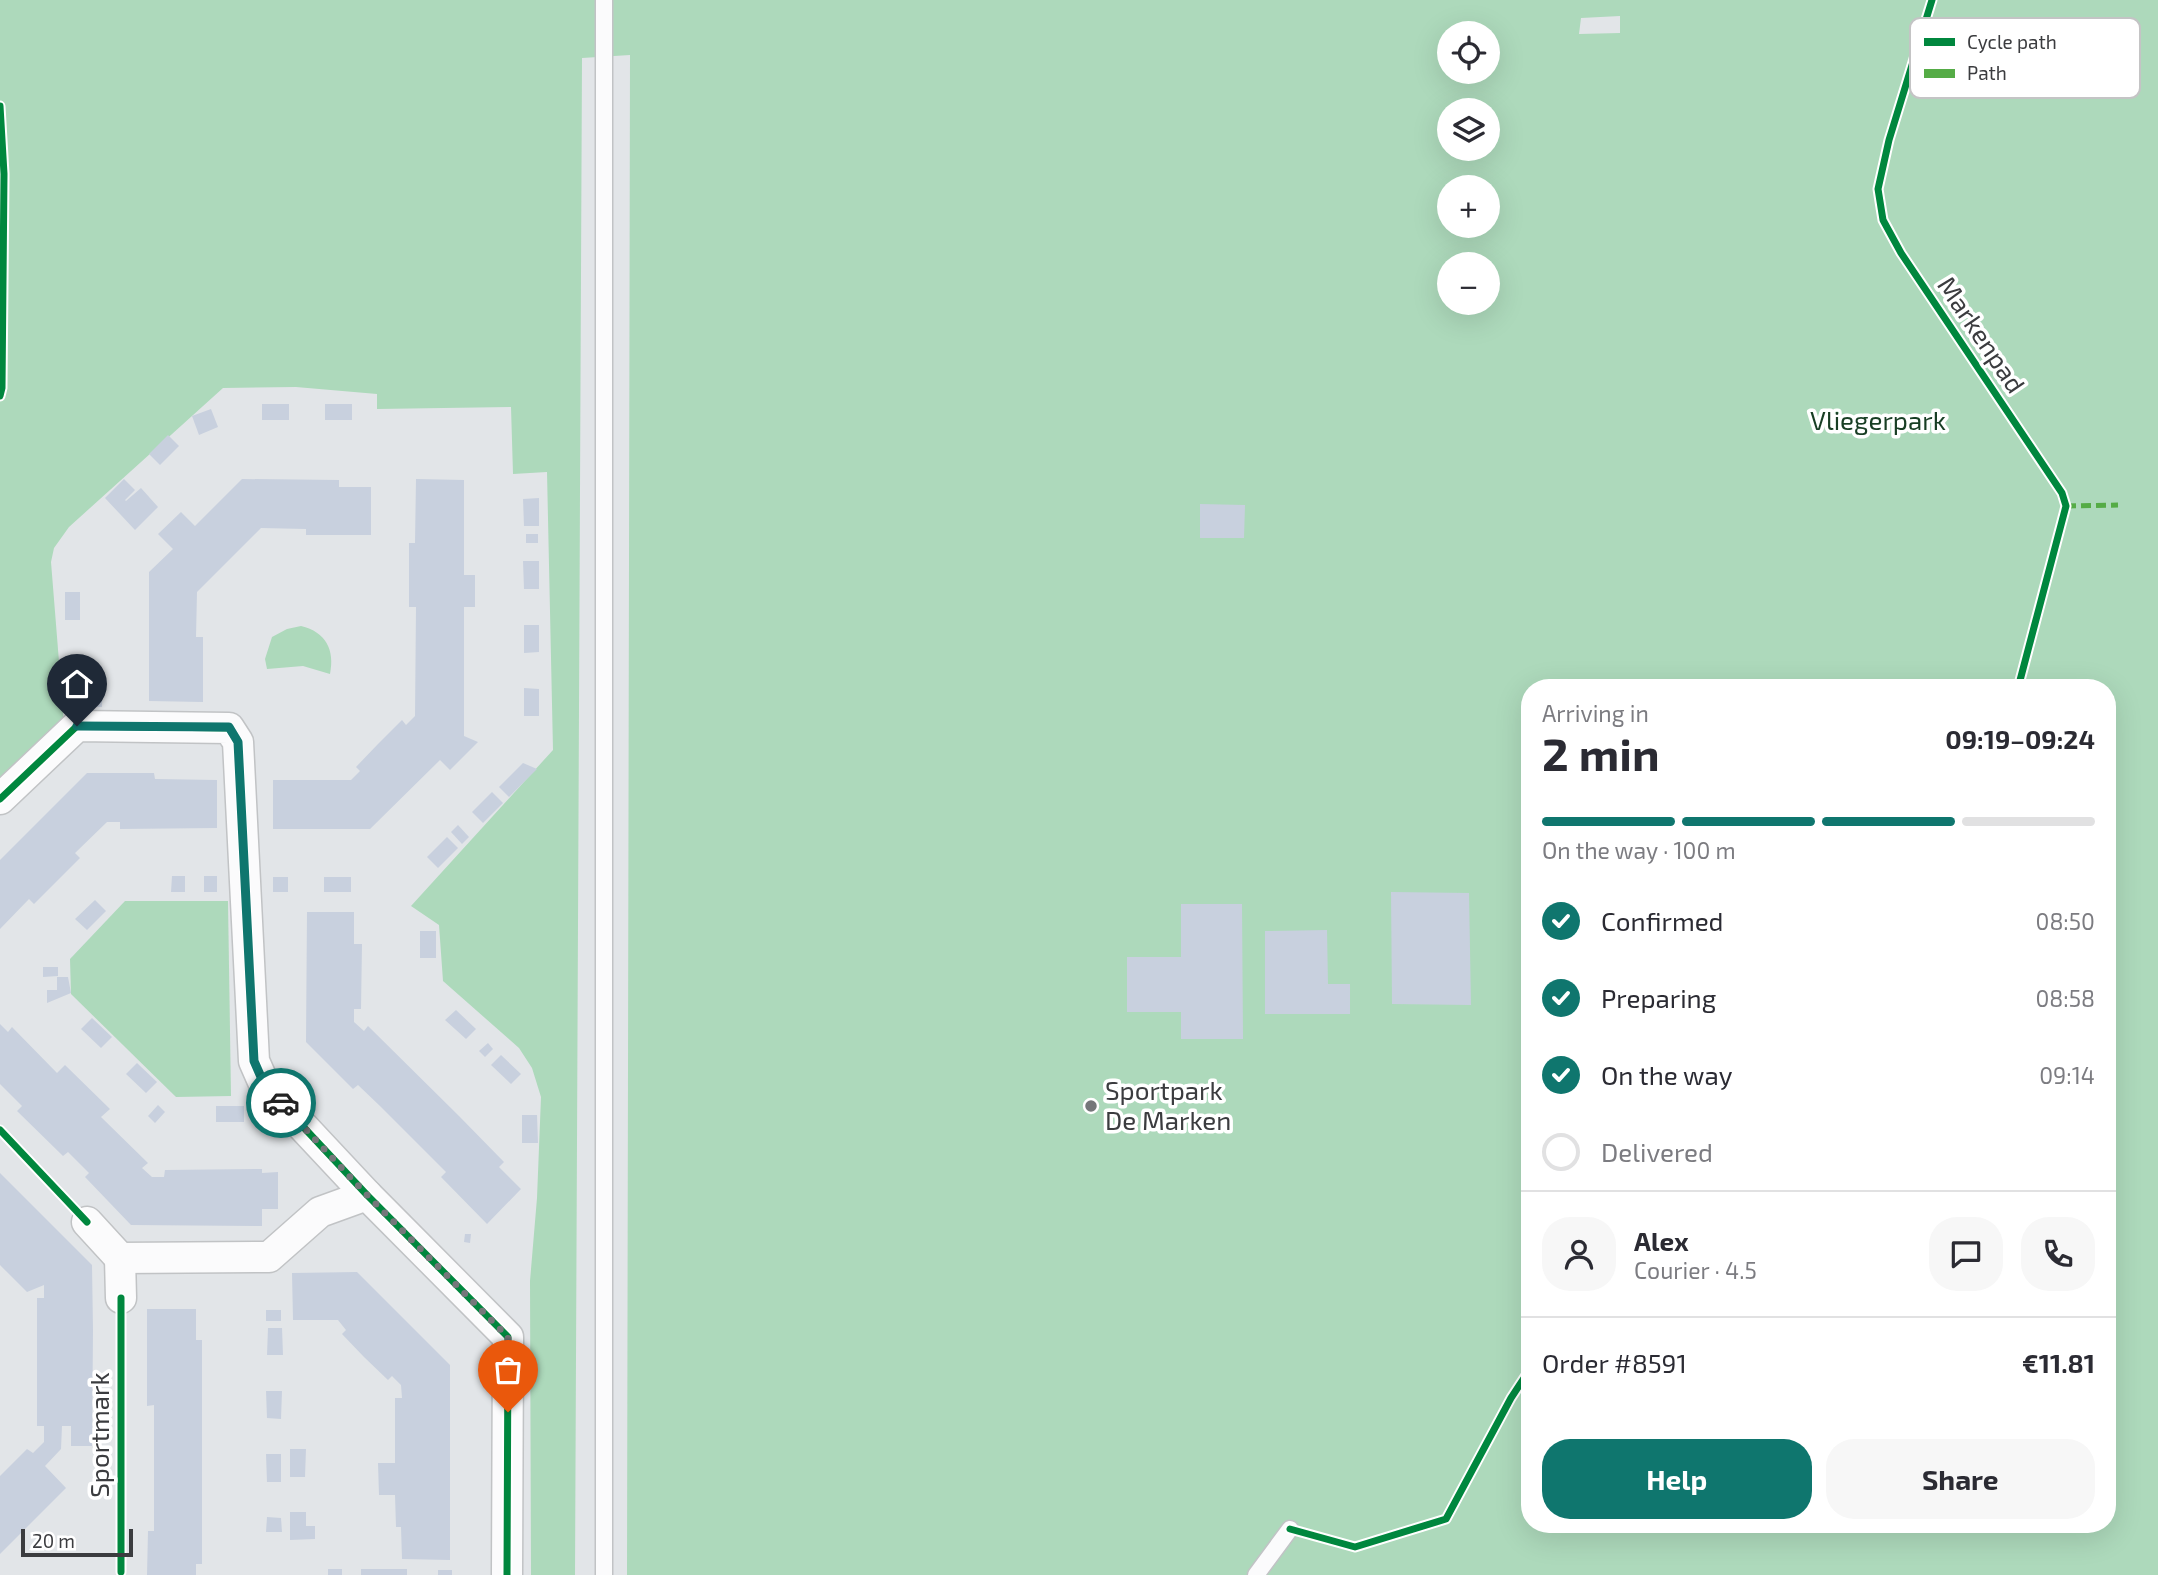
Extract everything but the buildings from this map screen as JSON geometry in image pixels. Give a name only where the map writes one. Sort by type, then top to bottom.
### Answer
[{"type":"street","points":[[0,799],[77,726],[229,727],[238,742],[254,1061],[265,1086],[367,1195],[508,1337],[506,1575]]},
{"type":"street","points":[[120,1258],[269,1257],[320,1212],[367,1195]]},
{"type":"street","points":[[87,1222],[120,1258],[121,1298]]},
{"type":"lane","points":[[604,0],[604,1575]]},
{"type":"lane","points":[[1256,1575],[1290,1529]]},
{"type":"green space","name":"Sportpark De Marken","points":[[0,0],[2158,0],[2158,1575],[627,1575],[630,55],[582,58],[575,1575],[531,1575],[530,1281],[541,1097],[532,1068],[519,1048],[443,981],[439,925],[411,906],[553,750],[547,472],[513,474],[511,407],[377,409],[377,394],[296,387],[223,388],[69,527],[54,548],[51,562],[64,724],[0,784]],"holes":[[[1620,16],[1620,33],[1579,34],[1581,18]]]},
{"type":"green space","points":[[301,626],[317,633],[327,643],[331,657],[330,674],[303,666],[267,669],[265,659],[272,637],[287,629]]},
{"type":"green space","points":[[125,901],[228,901],[231,1096],[176,1097],[71,994],[70,959]]},
{"type":"marked path","points":[[2066,506],[2118,505]]},
{"type":"cycle path","name":"Markenpad","points":[[1926,18],[1932,0]]},
{"type":"cycle path","name":"Markenpad","points":[[1910,72],[1889,140],[1878,189],[1883,220],[1901,253],[2062,493],[2066,506],[2020,679]]},
{"type":"cycle path","points":[[0,106],[4,174],[0,396]]},
{"type":"cycle path","points":[[0,799],[77,726],[229,728],[238,742],[254,1061],[265,1086],[367,1195],[508,1337],[507,1575]]},
{"type":"cycle path","points":[[0,1130],[87,1222]]},
{"type":"cycle path","name":"Sportmark","points":[[121,1298],[121,1572]]},
{"type":"cycle path","points":[[1290,1529],[1355,1547],[1446,1519],[1521,1383]]},
{"type":"way so far","points":[[281,1103],[367,1195],[508,1337],[508,1412]]},
{"type":"place","name":"Sportpark De Marken","points":[[1091,1106]]},
{"type":"route","points":[[77,726],[229,727],[238,742],[254,1061],[265,1086],[281,1103]]},
{"type":"park label","name":"Vliegerpark","points":[[1878,421]]}]
